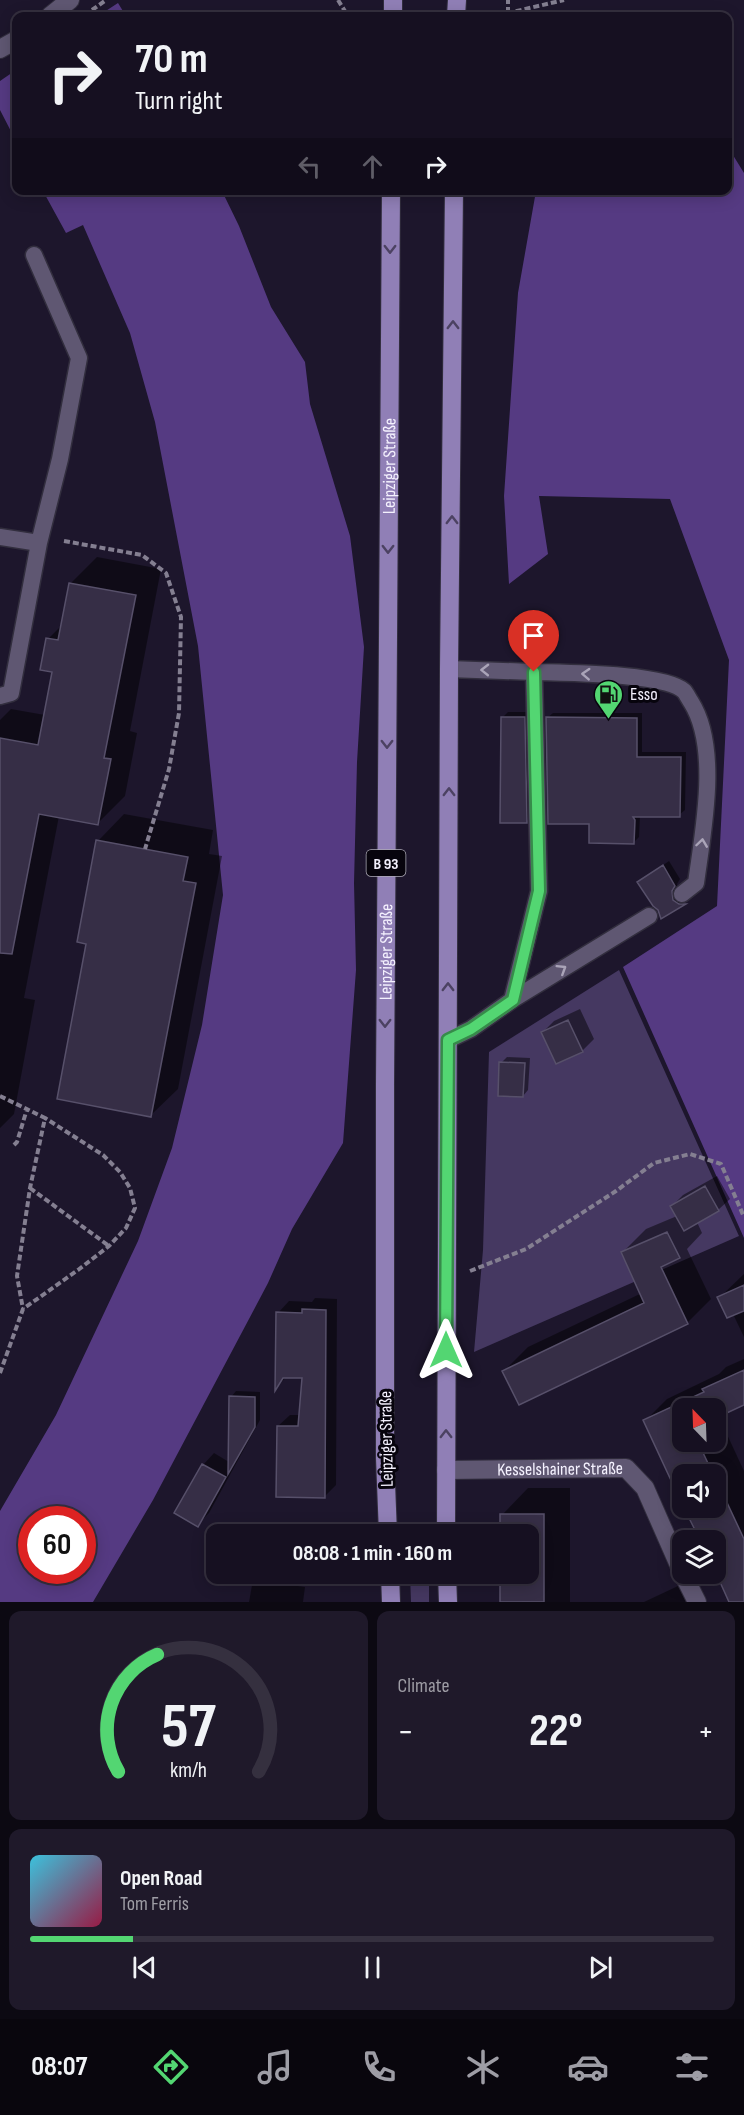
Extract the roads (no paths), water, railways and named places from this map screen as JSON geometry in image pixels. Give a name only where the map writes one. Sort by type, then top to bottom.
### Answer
[{"type":"main road","name":"Leipziger Straße","points":[[388,1524],[385,1458],[385,1096],[391,195]]},
{"type":"main road","points":[[446,1524],[449,669],[454,195]]},
{"type":"main road","points":[[390,1584],[391,1602]]},
{"type":"main road","points":[[447,1584],[448,1602]]},
{"type":"street","points":[[55,12],[70,0]]},
{"type":"street","name":"Kesselshainer Straße","points":[[446,1470],[626,1468],[645,1488],[672,1548]]},
{"type":"street","name":"Kesselshainer Straße","points":[[688,1584],[697,1602]]},
{"type":"lane","points":[[0,696],[11,693],[40,539],[60,459],[79,358],[34,255]]},
{"type":"lane","points":[[0,537],[40,539]]},
{"type":"lane","points":[[449,669],[650,678],[683,690],[698,714],[707,750],[704,826],[696,883],[682,894]]},
{"type":"lane","points":[[513,1000],[539,891],[534,672]]},
{"type":"lane","points":[[448,1040],[471,1029],[513,1000],[649,916]]},
{"type":"place","name":"Esso","points":[[609,720]]}]
